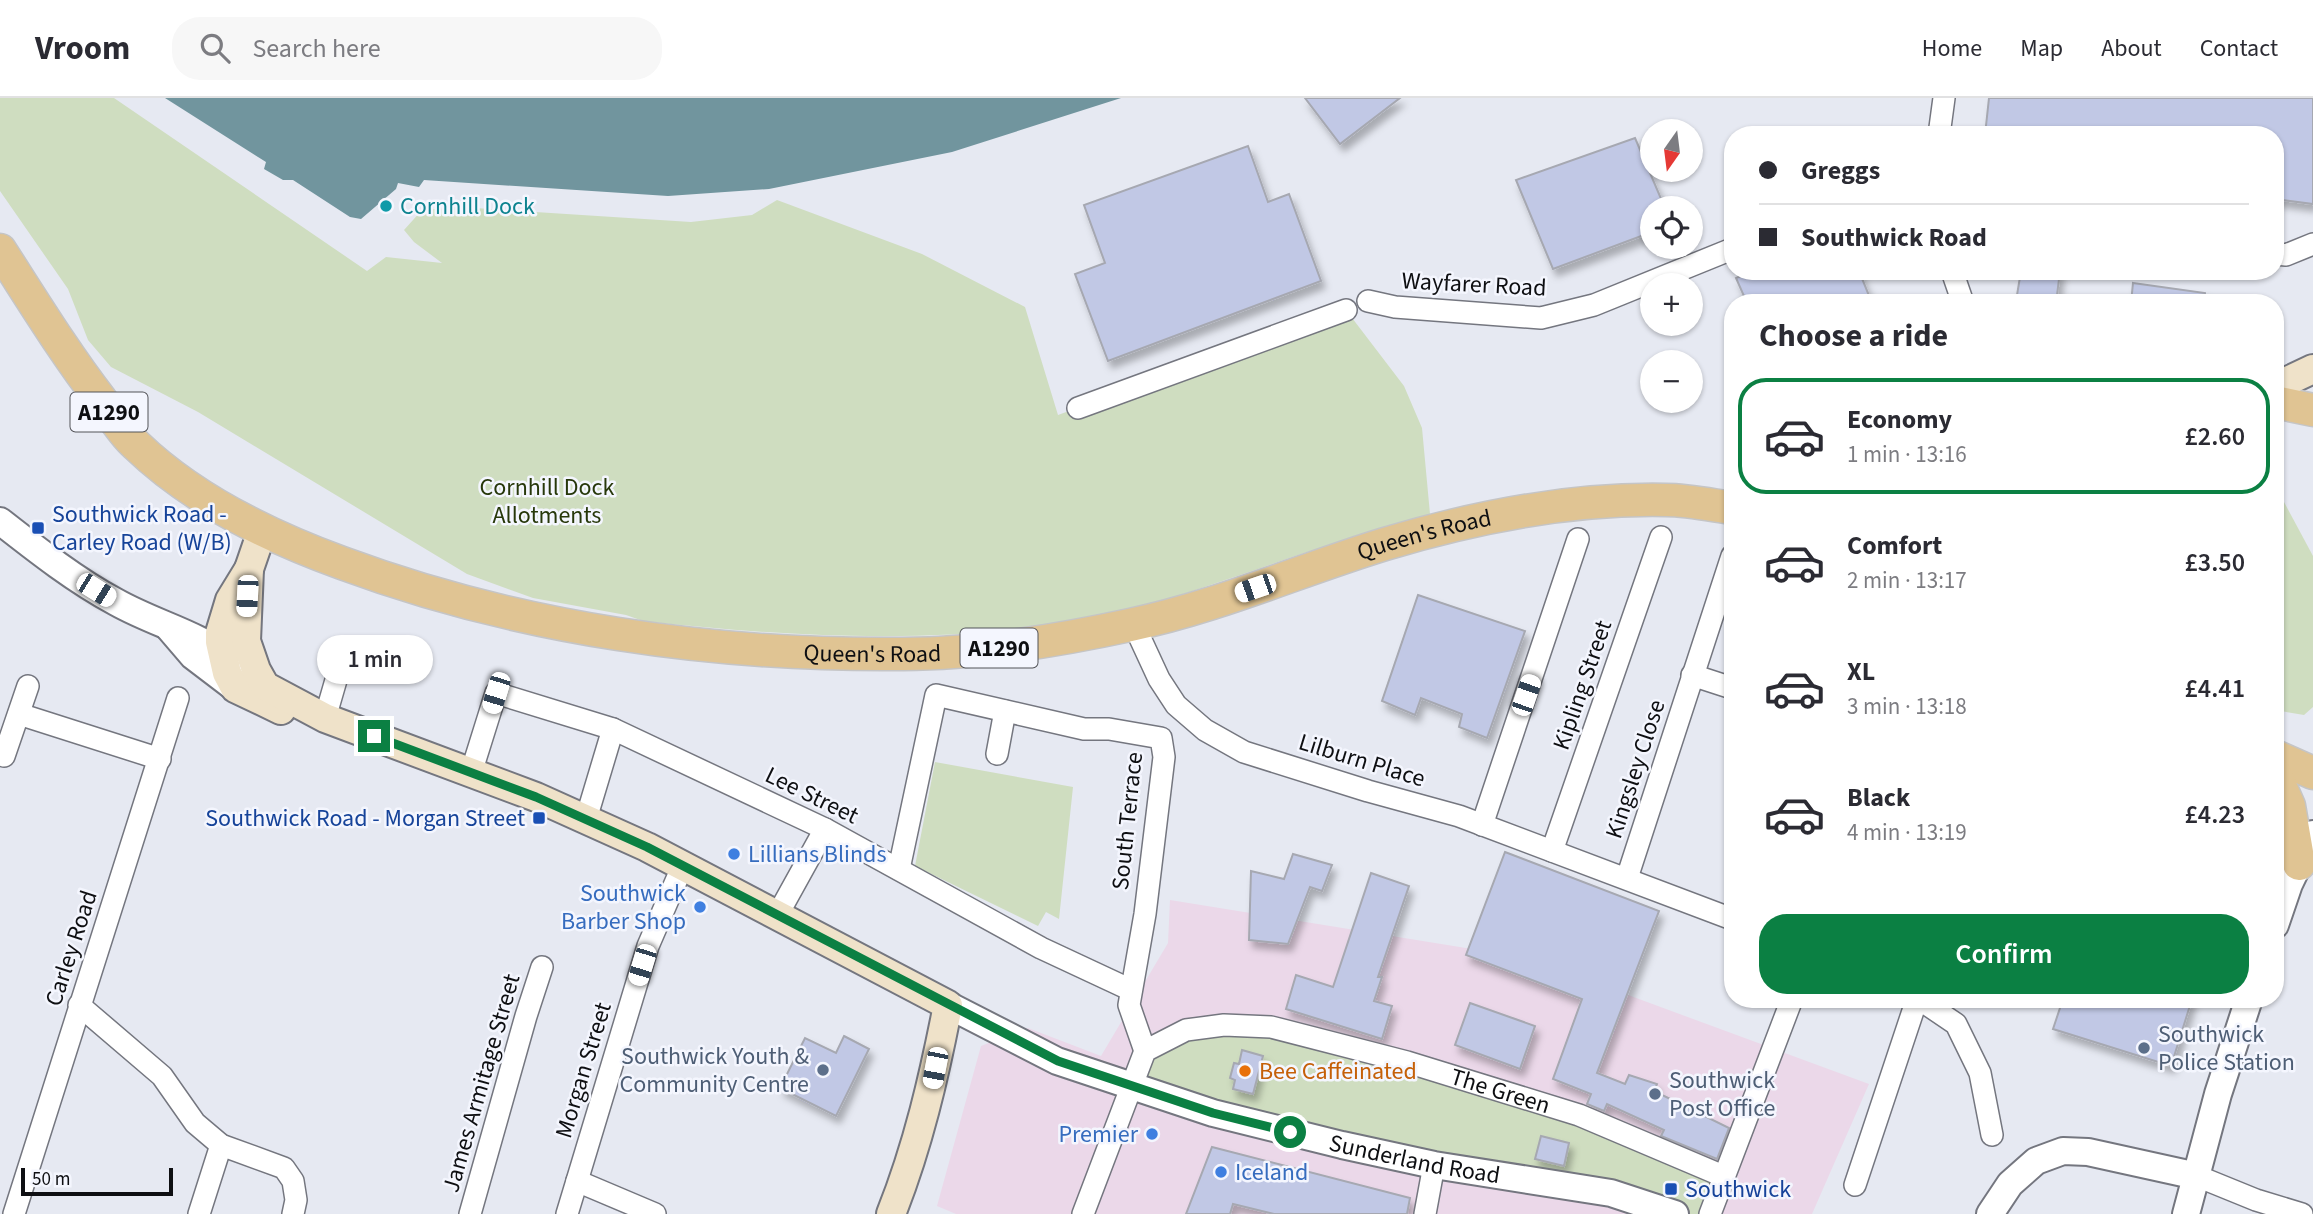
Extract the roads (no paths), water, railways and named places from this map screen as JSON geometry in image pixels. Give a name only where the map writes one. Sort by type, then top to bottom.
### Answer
[{"type":"main road","name":"A1290","points":[[0,250],[72,363],[132,443],[170,475],[262,531]]},
{"type":"main road","points":[[2284,383],[2313,369]]},
{"type":"main road","points":[[2284,403],[2312,408]]},
{"type":"main road","name":"Queen's Road","points":[[262,531],[382,578],[453,600],[560,623],[676,642],[822,653],[907,654],[998,648],[1134,625],[1229,597],[1385,544],[1470,522],[1541,509],[1603,502],[1671,500],[1724,507]]},
{"type":"main road","points":[[262,531],[249,569],[230,600],[220,633],[221,652],[227,674],[235,688],[285,712],[325,718]]},
{"type":"main road","points":[[249,569],[246,641],[265,686],[325,718],[536,797],[683,865],[948,1005],[922,1123],[891,1214]]},
{"type":"main road","points":[[2284,753],[2313,744]]},
{"type":"main road","points":[[2284,759],[2313,773]]},
{"type":"main road","points":[[2284,795],[2306,852]]},
{"type":"street","points":[[1940,126],[1944,98]]},
{"type":"street","points":[[2284,255],[2313,244]]},
{"type":"street","name":"Wayfarer Road","points":[[1368,301],[1395,307],[1541,318],[1594,305],[1724,252]]},
{"type":"street","points":[[1078,408],[1346,310]]},
{"type":"street","points":[[0,522],[55,564],[117,603],[193,635],[221,652],[265,686]]},
{"type":"street","name":"Kipling Street","points":[[1552,851],[1661,537]]},
{"type":"street","points":[[1482,825],[1578,539]]},
{"type":"street","name":"Kingsley Close","points":[[1628,878],[1724,580]]},
{"type":"street","points":[[165,623],[192,656],[235,688]]},
{"type":"street","name":"Lilburn Place","points":[[1134,625],[1159,679],[1176,705],[1205,730],[1244,752],[1460,816],[1724,916]]},
{"type":"street","points":[[325,718],[345,649],[400,668]]},
{"type":"street","points":[[1692,675],[1724,685]]},
{"type":"street","points":[[4,756],[28,686]]},
{"type":"street","name":"Lee Street","points":[[471,773],[496,693],[613,729],[825,829],[1041,948],[1131,990]]},
{"type":"street","name":"South Terrace","points":[[899,869],[936,695],[1084,729],[1109,729],[1161,738],[1164,757],[1144,914],[1129,1005],[1145,1051]]},
{"type":"street","name":"Carley Road","points":[[15,1214],[178,698]]},
{"type":"street","points":[[997,754],[1005,711]]},
{"type":"street","points":[[19,714],[160,759]]},
{"type":"street","points":[[586,820],[613,729]]},
{"type":"street","points":[[778,914],[825,829]]},
{"type":"street","points":[[2284,904],[2306,852]]},
{"type":"street","name":"Morgan Street","points":[[567,1214],[648,946],[683,865]]},
{"type":"street","name":"James Armitage Street","points":[[470,1214],[542,967]]},
{"type":"street","points":[[79,1005],[162,1076],[195,1123],[222,1145],[284,1168],[293,1181],[296,1200],[293,1214]]},
{"type":"street","name":"Sunderland Road","points":[[948,1005],[1058,1061],[1213,1113],[1434,1165],[1612,1193],[1675,1214]]},
{"type":"street","points":[[1710,1214],[1788,1008]]},
{"type":"street","points":[[1855,1185],[1915,1008]]},
{"type":"street","points":[[1932,1008],[1956,1024],[1980,1073],[1992,1135]]},
{"type":"street","points":[[2186,1214],[2218,1094],[2246,1008]]},
{"type":"street","name":"The Green","points":[[1145,1051],[1186,1030],[1224,1025],[1271,1027],[1407,1062],[1579,1115],[1723,1176]]},
{"type":"street","points":[[1083,1214],[1145,1051]]},
{"type":"street","points":[[199,1214],[222,1145]]},
{"type":"street","points":[[1990,1214],[2010,1184],[2036,1161],[2063,1151],[2088,1152],[2197,1176],[2256,1200],[2302,1214]]},
{"type":"street","points":[[1425,1214],[1434,1165]]},
{"type":"street","points":[[577,1181],[655,1214]]},
{"type":"water","points":[[165,98],[1121,98],[952,152],[769,189],[668,196],[424,180],[419,187],[398,183],[396,189],[361,219],[350,217],[293,180],[283,180],[264,169],[266,162]]},
{"type":"place","name":"Cornhill Dock","points":[[386,206]]},
{"type":"place","name":"Southwick Road - Carley Road (W/B)","points":[[38,528]]},
{"type":"place","name":"Southwick Road - Morgan Street","points":[[539,818]]},
{"type":"place","name":"Lillians Blinds","points":[[734,854]]},
{"type":"place","name":"Southwick Barber Shop","points":[[700,907]]},
{"type":"place","name":"Southwick Police Station","points":[[2144,1048]]},
{"type":"place","name":"Southwick Youth & Community Centre","points":[[823,1070]]},
{"type":"place","name":"Bee Caffeinated","points":[[1245,1071]]},
{"type":"place","name":"Southwick Post Office","points":[[1655,1094]]},
{"type":"place","name":"Premier","points":[[1152,1134]]},
{"type":"place","name":"Iceland","points":[[1221,1172]]},
{"type":"place","name":"Southwick","points":[[1671,1189]]},
{"type":"park label","name":"Cornhill Dock Allotments","points":[[547,501]]}]
